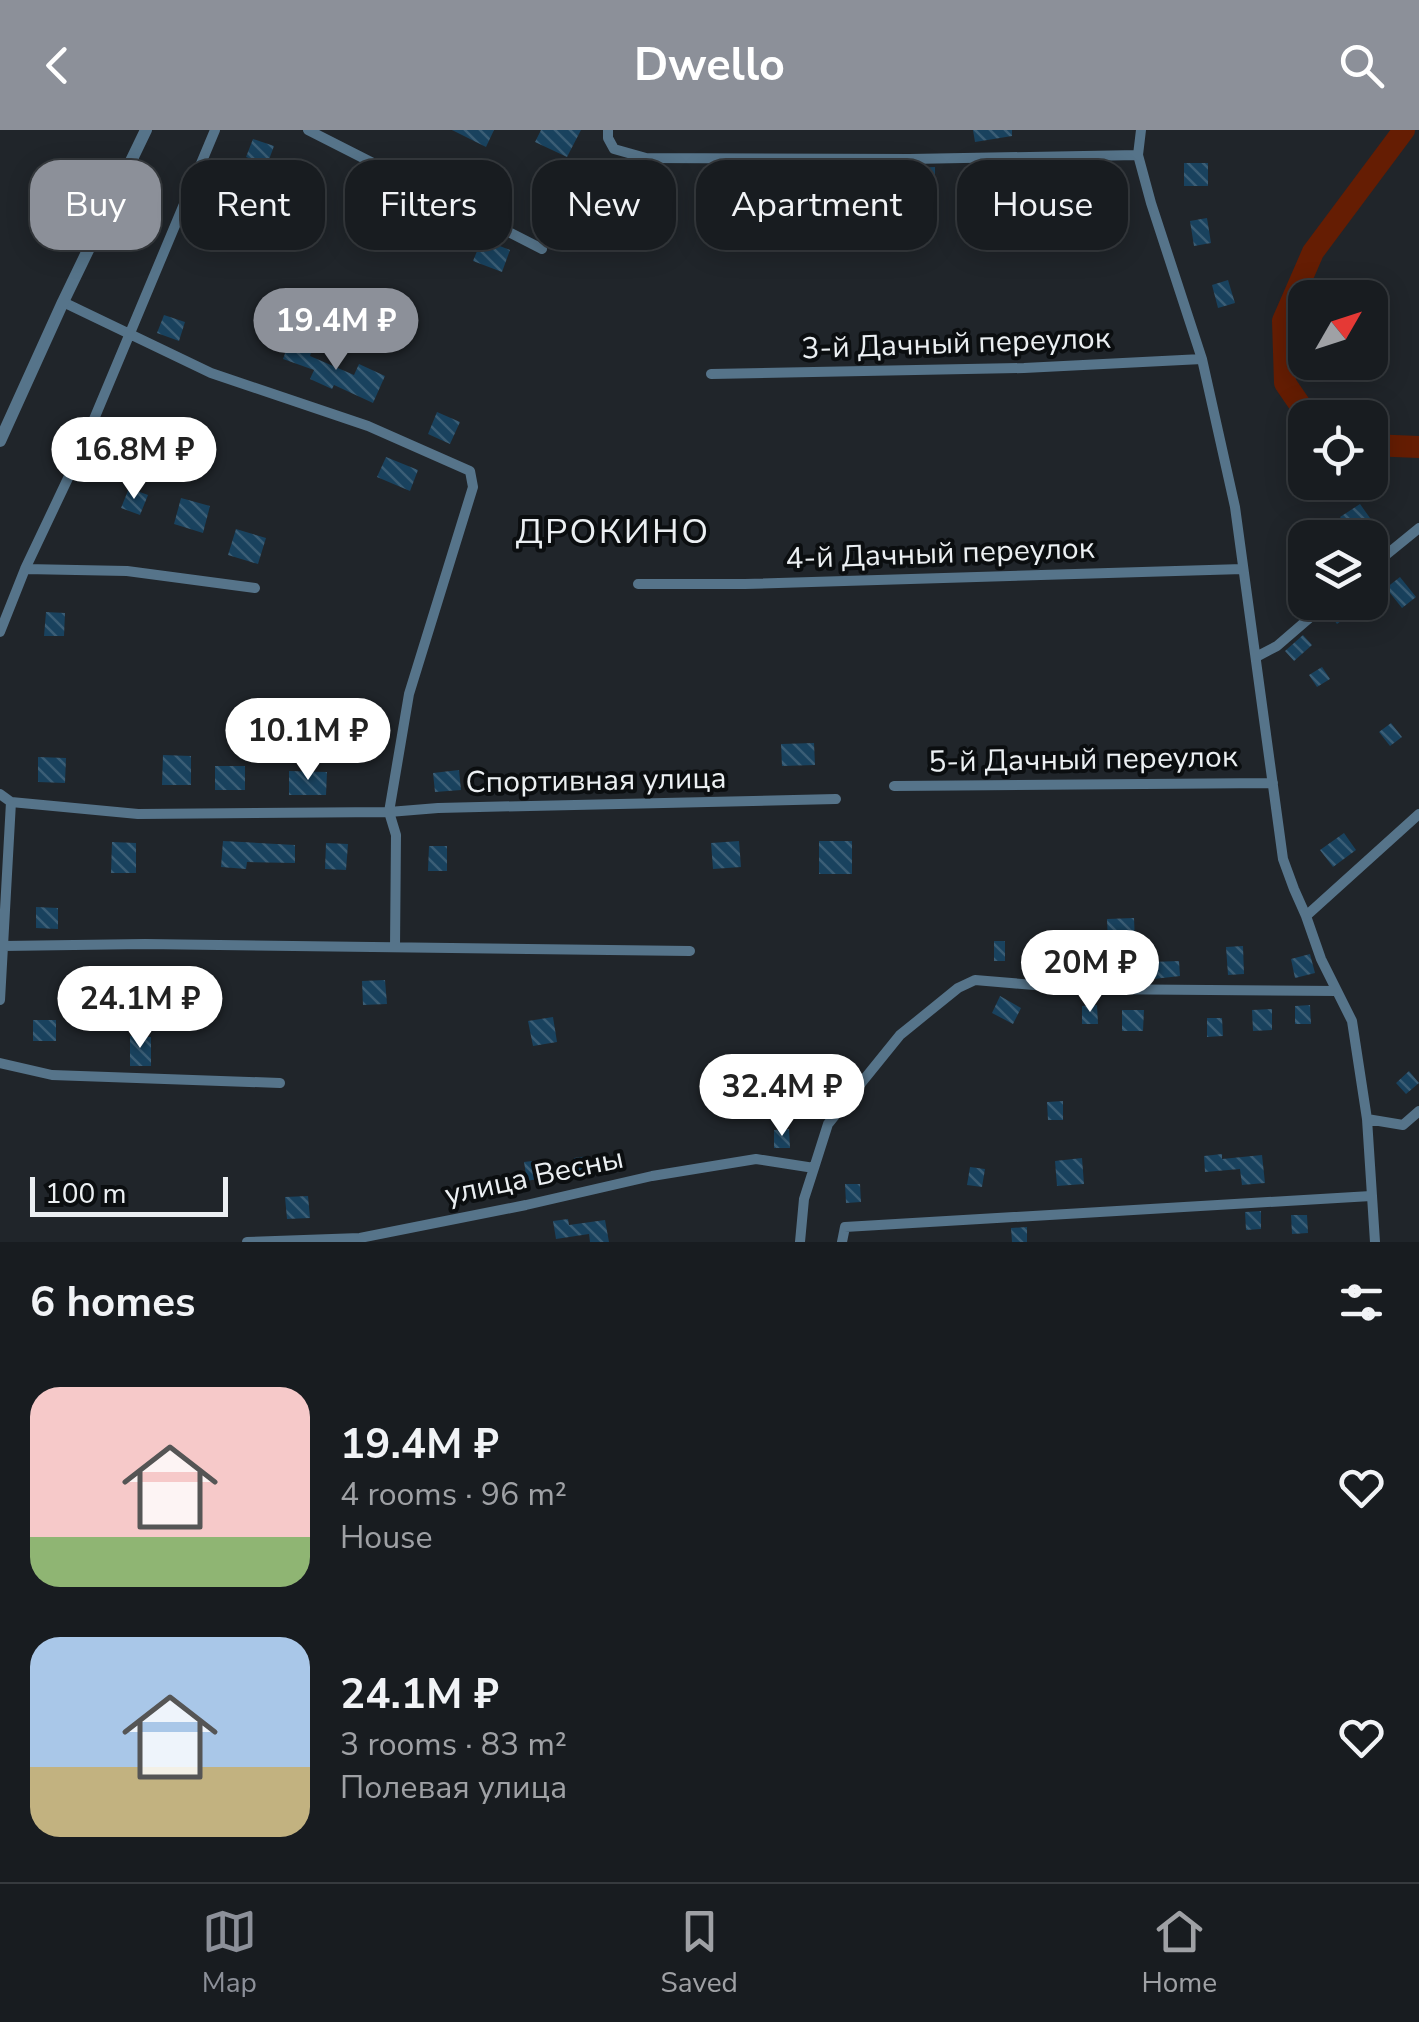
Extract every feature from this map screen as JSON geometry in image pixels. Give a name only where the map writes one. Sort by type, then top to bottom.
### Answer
[{"type":"street","points":[[0,441],[146,130]]},
{"type":"street","points":[[0,632],[25,569],[80,455],[215,130]]},
{"type":"street","points":[[308,130],[532,244]]},
{"type":"street","points":[[608,130],[614,150],[646,158],[910,159],[1138,154]]},
{"type":"street","points":[[1141,130],[1138,154],[1202,360],[1235,507],[1283,859],[1321,959],[1352,1020],[1367,1119],[1376,1242]]},
{"type":"street","points":[[63,302],[211,373],[368,426],[470,471],[472,487],[409,694],[389,812],[396,836],[395,947]]},
{"type":"street","name":"3-й Дачный переулок","points":[[711,374],[1202,360]]},
{"type":"street","points":[[1388,553],[1419,528]]},
{"type":"street","points":[[25,569],[127,571],[255,588]]},
{"type":"street","name":"4-й Дачный переулок","points":[[638,584],[1244,569]]},
{"type":"street","points":[[1256,657],[1277,646],[1307,620]]},
{"type":"street","name":"5-й Дачный переулок","points":[[894,786],[1272,782]]},
{"type":"street","points":[[0,794],[11,802],[0,1000]]},
{"type":"street","name":"Спортивная улица","points":[[11,802],[138,814],[389,812],[836,799]]},
{"type":"street","points":[[1306,916],[1419,814]]},
{"type":"street","points":[[3,946],[145,944],[690,951]]},
{"type":"street","points":[[800,1242],[804,1199],[828,1124],[900,1035],[958,988],[975,980],[1082,989],[1337,991]]},
{"type":"street","points":[[0,1063],[52,1075],[280,1083]]},
{"type":"street","points":[[1367,1119],[1404,1125],[1419,1111]]},
{"type":"street","name":"улица Весны","points":[[247,1242],[360,1238],[652,1176],[756,1159],[814,1168]]},
{"type":"street","points":[[842,1242],[845,1226],[1371,1196]]},
{"type":"building","points":[[452,130],[494,130],[486,147]]},
{"type":"building","points":[[541,130],[581,130],[567,157],[535,142]]},
{"type":"building","points":[[973,130],[1012,130],[1012,136],[975,142]]},
{"type":"building","points":[[253,139],[274,146],[269,160],[246,157]]},
{"type":"building","points":[[1184,163],[1208,163],[1208,186],[1184,186]]},
{"type":"building","points":[[1207,218],[1211,243],[1194,246],[1190,221]]},
{"type":"building","points":[[478,250],[510,250],[502,272],[473,261]]},
{"type":"building","points":[[1228,280],[1235,303],[1218,308],[1212,285]]},
{"type":"building","points":[[164,315],[185,322],[179,341],[157,333]]},
{"type":"building","points":[[290,339],[313,347],[310,356],[354,375],[359,364],[385,376],[373,403],[310,379],[314,370],[283,359]]},
{"type":"building","points":[[437,412],[460,422],[450,444],[428,434]]},
{"type":"building","points":[[386,457],[418,470],[410,491],[377,477]]},
{"type":"building","points":[[129,488],[148,495],[140,515],[121,508]]},
{"type":"building","points":[[181,498],[210,506],[203,533],[174,524]]},
{"type":"building","points":[[1360,504],[1371,520],[1342,520],[1340,517]]},
{"type":"building","points":[[236,529],[266,538],[258,564],[228,555]]},
{"type":"building","points":[[1400,577],[1416,597],[1402,608],[1388,586]]},
{"type":"building","points":[[46,612],[65,613],[64,636],[44,636]]},
{"type":"building","points":[[1303,635],[1312,645],[1294,661],[1285,651]]},
{"type":"building","points":[[1322,667],[1330,679],[1317,687],[1309,675]]},
{"type":"building","points":[[1391,723],[1402,737],[1390,746],[1379,732]]},
{"type":"building","points":[[814,743],[815,765],[782,766],[781,744]]},
{"type":"building","points":[[163,755],[191,756],[191,785],[162,785]]},
{"type":"building","points":[[38,757],[66,758],[65,783],[38,782]]},
{"type":"building","points":[[215,766],[245,766],[245,790],[215,790]]},
{"type":"building","points":[[459,770],[461,790],[435,792],[433,773]]},
{"type":"building","points":[[289,771],[327,772],[326,795],[289,795]]},
{"type":"building","points":[[1344,833],[1356,850],[1333,867],[1320,850]]},
{"type":"building","points":[[223,841],[295,845],[295,863],[247,862],[246,869],[221,867]]},
{"type":"building","points":[[739,841],[741,867],[713,869],[711,843]]},
{"type":"building","points":[[819,841],[852,841],[852,874],[819,874]]},
{"type":"building","points":[[112,842],[136,843],[136,873],[111,873]]},
{"type":"building","points":[[326,843],[348,844],[346,870],[325,869]]},
{"type":"building","points":[[429,846],[447,846],[447,871],[428,871]]},
{"type":"building","points":[[36,907],[58,908],[58,929],[36,928]]},
{"type":"building","points":[[1134,918],[1135,942],[1108,943],[1107,919]]},
{"type":"building","points":[[994,941],[1005,941],[1005,961],[994,961]]},
{"type":"building","points":[[1033,943],[1056,943],[1057,963],[1034,964]]},
{"type":"building","points":[[1243,946],[1244,974],[1228,975],[1226,947]]},
{"type":"building","points":[[1310,954],[1315,973],[1295,978],[1291,959]]},
{"type":"building","points":[[1150,957],[1150,962],[1179,961],[1180,976],[1136,981],[1135,958]]},
{"type":"building","points":[[1089,960],[1090,980],[1074,980],[1073,961]]},
{"type":"building","points":[[385,980],[387,1004],[363,1005],[362,981]]},
{"type":"building","points":[[1000,996],[1021,1008],[1013,1024],[992,1013]]},
{"type":"building","points":[[1097,1005],[1098,1024],[1082,1024],[1082,1006]]},
{"type":"building","points":[[1310,1005],[1311,1024],[1295,1024],[1295,1006]]},
{"type":"building","points":[[1272,1009],[1272,1030],[1253,1031],[1252,1010]]},
{"type":"building","points":[[1122,1010],[1144,1010],[1143,1031],[1122,1031]]},
{"type":"building","points":[[553,1017],[557,1042],[533,1046],[528,1021]]},
{"type":"building","points":[[1207,1018],[1222,1018],[1223,1036],[1207,1037]]},
{"type":"building","points":[[33,1020],[56,1020],[56,1041],[33,1041]]},
{"type":"building","points":[[130,1036],[151,1037],[151,1066],[130,1066]]},
{"type":"building","points":[[813,1070],[814,1089],[798,1089],[798,1071]]},
{"type":"building","points":[[1409,1071],[1419,1083],[1406,1094],[1396,1083]]},
{"type":"building","points":[[1063,1101],[1063,1120],[1048,1120],[1047,1102]]},
{"type":"building","points":[[789,1129],[790,1148],[774,1148],[774,1130]]},
{"type":"building","points":[[1222,1154],[1222,1159],[1262,1155],[1265,1183],[1242,1185],[1240,1169],[1205,1172],[1204,1156]]},
{"type":"building","points":[[589,1156],[591,1175],[576,1177],[574,1158]]},
{"type":"building","points":[[1082,1158],[1084,1184],[1057,1186],[1055,1161]]},
{"type":"building","points":[[540,1160],[542,1178],[527,1181],[524,1162]]},
{"type":"building","points":[[970,1167],[985,1169],[982,1187],[967,1185]]},
{"type":"building","points":[[845,1184],[860,1184],[861,1202],[846,1203]]},
{"type":"building","points":[[308,1196],[310,1218],[287,1219],[285,1197]]},
{"type":"building","points":[[1261,1211],[1261,1229],[1246,1230],[1245,1212]]},
{"type":"building","points":[[1291,1215],[1307,1215],[1308,1233],[1292,1234]]},
{"type":"building","points":[[568,1219],[569,1225],[605,1220],[609,1242],[590,1242],[589,1234],[556,1239],[553,1221]]},
{"type":"building","points":[[1027,1227],[1027,1242],[1012,1242],[1011,1228]]},
{"type":"waterway","points":[[1297,400],[1285,383],[1283,321],[1313,252],[1404,130]]},
{"type":"waterway","points":[[1388,446],[1419,447]]},
{"type":"district","name":"ДРОКИНО","points":[[613,531]]}]
